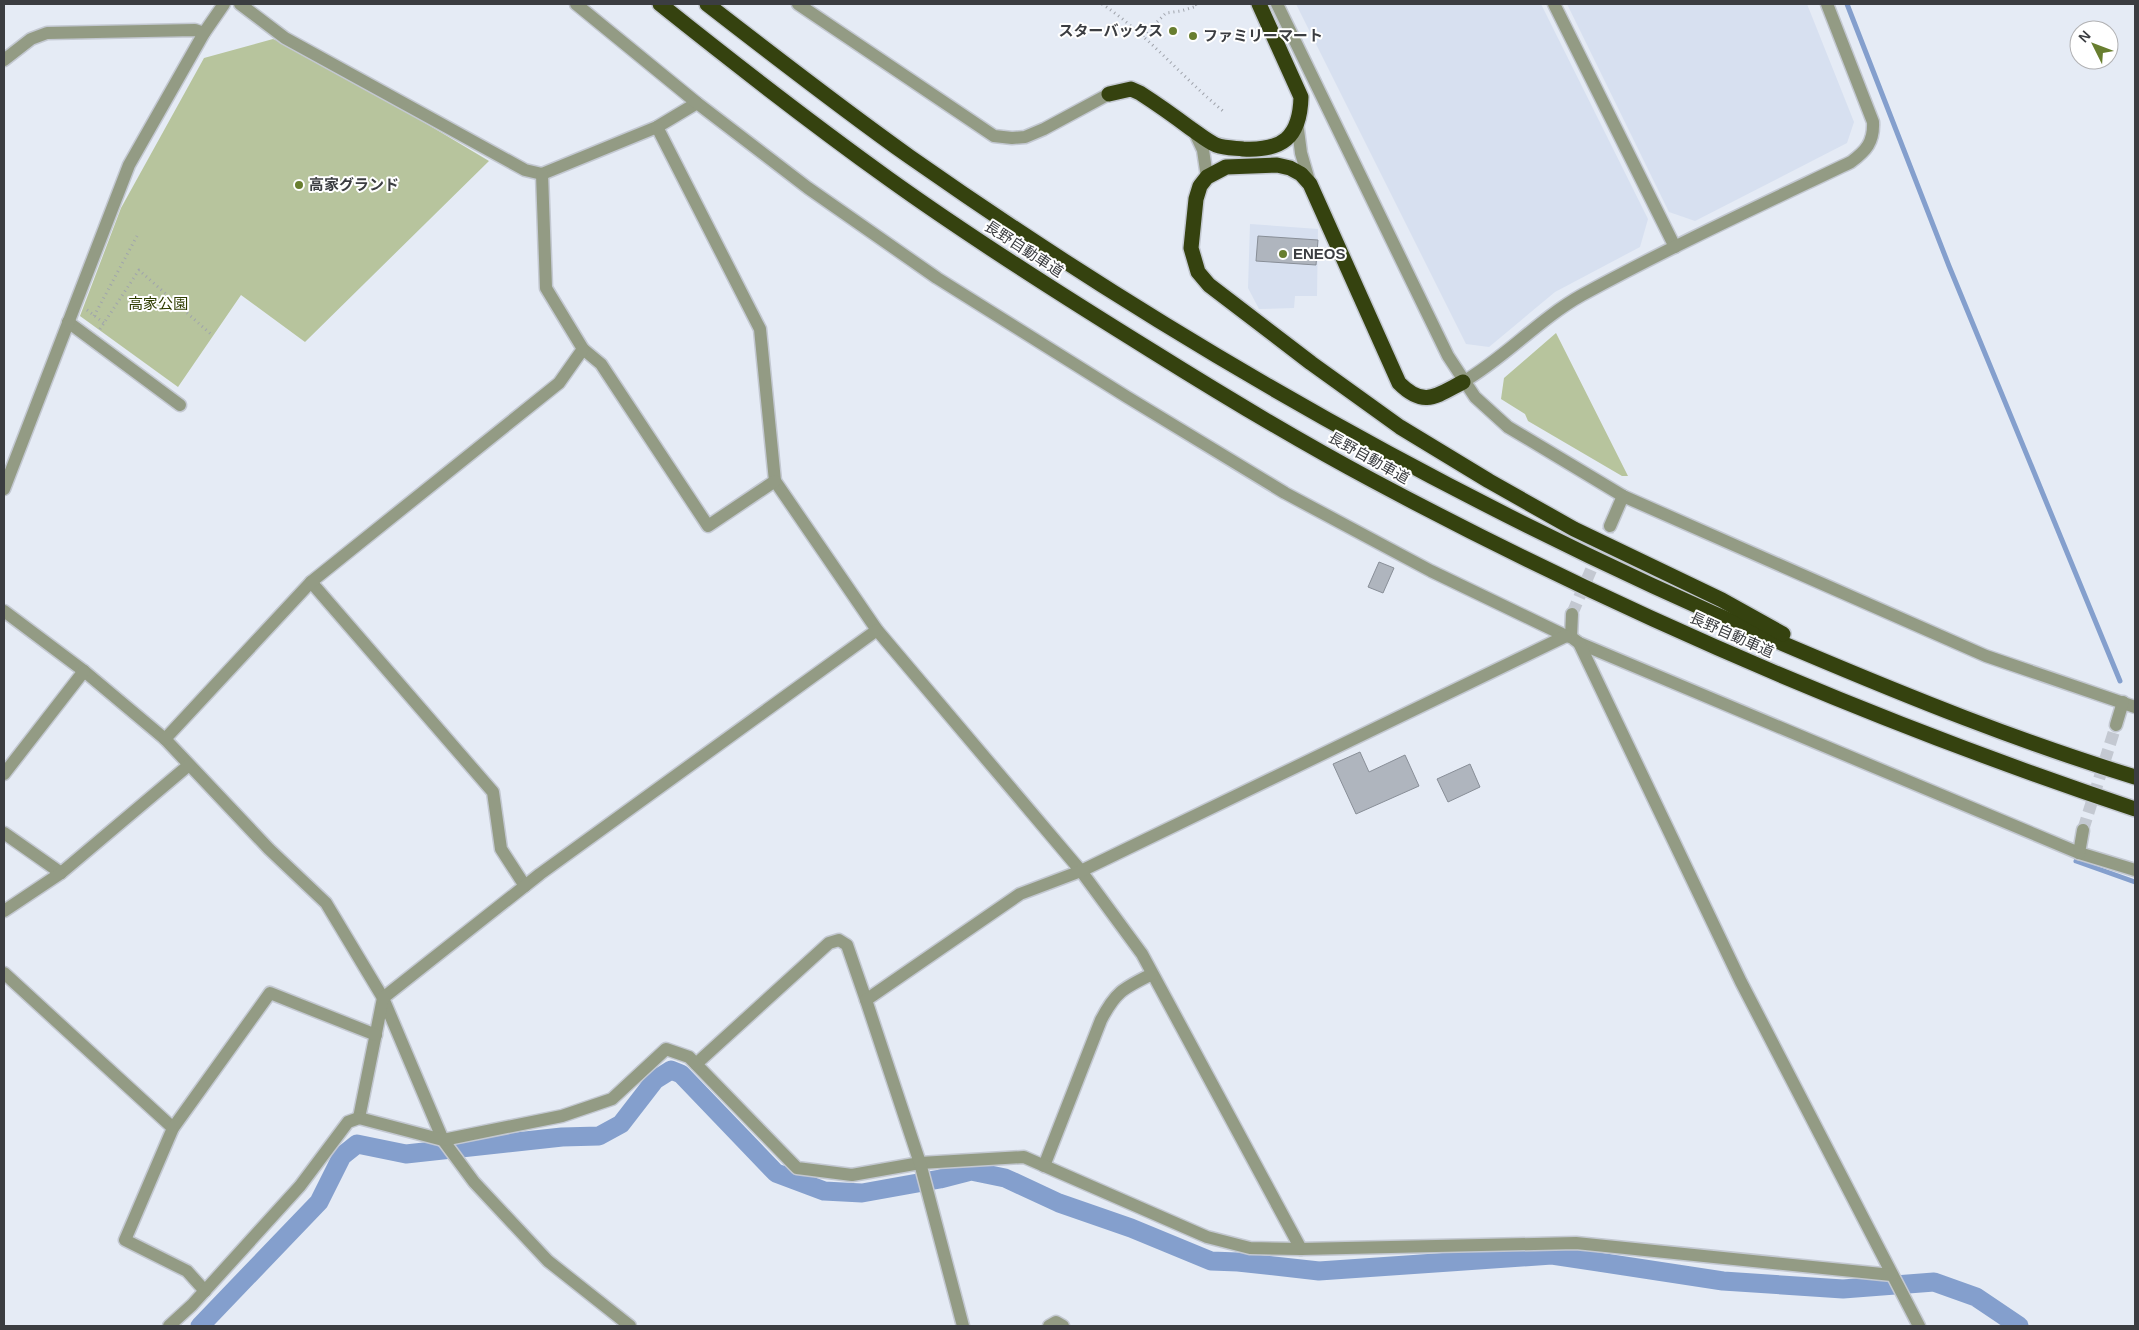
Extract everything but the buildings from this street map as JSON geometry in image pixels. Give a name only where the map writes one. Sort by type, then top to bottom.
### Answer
[{"type":"highway","name":"長野自動車道","points":[[660,4],[890,180],[1011,262],[1233,401],[1369,479],[1581,586],[1718,648],[1839,700],[1969,751],[2135,809]]},
{"type":"highway","name":"長野自動車道","points":[[707,4],[812,85],[918,162],[1039,244],[1250,376],[1462,493],[1592,558],[1713,614],[1990,728],[2078,760],[2135,778]]},
{"type":"highway","points":[[1109,94],[1131,89],[1140,93],[1207,140],[1225,147],[1263,150],[1273,148],[1292,134],[1300,111],[1300,97],[1259,4]]},
{"type":"highway","points":[[1463,382],[1442,393],[1425,398],[1416,397],[1399,383],[1310,184],[1301,174],[1290,168],[1276,165],[1226,167],[1207,177],[1200,186],[1196,199],[1191,248],[1193,261],[1198,272],[1209,285],[1224,297],[1400,427],[1489,481],[1574,529],[1722,600],[1847,670]]},
{"type":"street","points":[[4,489],[129,165],[204,33],[224,4]]},
{"type":"street","points":[[240,4],[285,38],[525,170],[542,174],[657,127],[697,103]]},
{"type":"street","points":[[576,4],[697,103],[808,188],[937,278],[1285,493],[1431,572],[1572,639],[2079,853],[2135,870]]},
{"type":"street","points":[[798,4],[994,136],[1025,137],[1044,130],[1109,94]]},
{"type":"street","points":[[1277,4],[1441,342],[1463,382],[1474,397],[1508,427],[1623,496],[1986,656],[2129,705],[2116,724]]},
{"type":"street","points":[[1554,4],[1675,247]]},
{"type":"street","points":[[1463,382],[1497,360],[1524,336],[1581,296],[1675,247],[1851,162],[1863,152],[1871,143],[1874,133],[1873,122],[1827,4]]},
{"type":"street","points":[[4,60],[32,39],[47,33],[195,30],[204,33]]},
{"type":"street","points":[[1297,122],[1301,153],[1310,184]]},
{"type":"street","points":[[657,127],[760,330],[776,481],[877,630],[1081,871],[1142,954],[1301,1249]]},
{"type":"street","points":[[1194,131],[1203,150],[1207,177]]},
{"type":"street","points":[[542,174],[546,288],[583,349],[601,364],[708,526],[776,481]]},
{"type":"street","points":[[68,322],[180,405]]},
{"type":"street","points":[[165,739],[310,582],[559,384],[583,349]]},
{"type":"street","points":[[1610,526],[1623,496]]},
{"type":"street","points":[[310,582],[493,792],[502,849],[525,886]]},
{"type":"street","points":[[4,611],[84,671],[165,739],[269,849],[326,903],[383,998],[443,1140],[474,1182],[548,1260],[630,1326]]},
{"type":"street","points":[[1572,614],[1572,639],[1741,982],[1920,1326]]},
{"type":"street","points":[[359,1118],[383,998],[525,886],[877,630]]},
{"type":"street","points":[[866,1000],[1020,894],[1081,871],[1572,639]]},
{"type":"street","points":[[4,774],[84,671]]},
{"type":"street","points":[[4,911],[61,873],[189,765]]},
{"type":"street","points":[[2079,853],[2083,830]]},
{"type":"street","points":[[4,833],[61,873]]},
{"type":"street","points":[[696,1064],[829,943],[839,940],[847,945],[920,1163],[963,1326]]},
{"type":"street","points":[[4,973],[173,1128]]},
{"type":"street","points":[[1044,1166],[1101,1020],[1111,1000],[1123,989],[1152,974]]},
{"type":"street","points":[[205,1291],[187,1271],[125,1240],[173,1128],[270,993],[376,1035]]},
{"type":"street","points":[[169,1326],[205,1291],[300,1186],[348,1122],[359,1118],[443,1140],[562,1116],[612,1099],[666,1049],[689,1057],[797,1168],[852,1175],[920,1163],[1024,1157],[1207,1237],[1250,1248],[1301,1249],[1576,1243],[1892,1275]]},
{"type":"street","points":[[1049,1326],[1056,1322],[1063,1326]]},
{"type":"path","points":[[1102,4],[1143,36],[1195,88],[1223,111]]},
{"type":"path","points":[[1143,36],[1166,12],[1181,11],[1196,6],[1196,4]]},
{"type":"path","points":[[94,316],[137,236]]},
{"type":"path","points":[[93,340],[139,270],[213,336]]},
{"type":"shaded area","points":[[1296,4],[1541,4],[1648,219],[1640,247],[1555,292],[1489,347],[1466,344]]},
{"type":"shaded area","points":[[1567,4],[1807,4],[1854,122],[1847,143],[1695,221],[1669,212]]},
{"type":"shaded area","name":"ENEOS","points":[[1250,224],[1318,229],[1317,296],[1295,296],[1294,308],[1259,309],[1248,288]]},
{"type":"green space","name":"高家グランド","points":[[273,39],[313,56],[489,161],[305,342],[241,295],[178,387],[80,316],[121,208],[204,58]]},
{"type":"green space","points":[[1556,333],[1628,476],[1622,476],[1528,421],[1525,414],[1501,399],[1504,378]]},
{"type":"waterway","points":[[1847,4],[1949,266],[2120,681]]},
{"type":"waterway","points":[[2076,861],[2135,882]]},
{"type":"waterway","points":[[200,1326],[319,1202],[342,1156],[357,1144],[406,1154],[562,1137],[599,1136],[621,1124],[655,1080],[671,1070],[681,1074],[776,1173],[824,1191],[862,1193],[940,1179],[971,1171],[1005,1178],[1059,1203],[1131,1228],[1211,1261],[1319,1271],[1552,1255],[1723,1281],[1843,1289],[1934,1282],[1976,1297],[2019,1326]]},
{"type":"tunnel","points":[[1572,614],[1610,526]]},
{"type":"tunnel","points":[[2083,830],[2116,725]]},
{"type":"place","name":"スターバックス","points":[[1173,31]]},
{"type":"place","name":"ファミリーマート","points":[[1193,36]]},
{"type":"place","name":"高家グランド","points":[[299,185]]},
{"type":"place","name":"ENEOS","points":[[1283,254]]},
{"type":"park label","name":"高家公園","points":[[158,304]]}]
